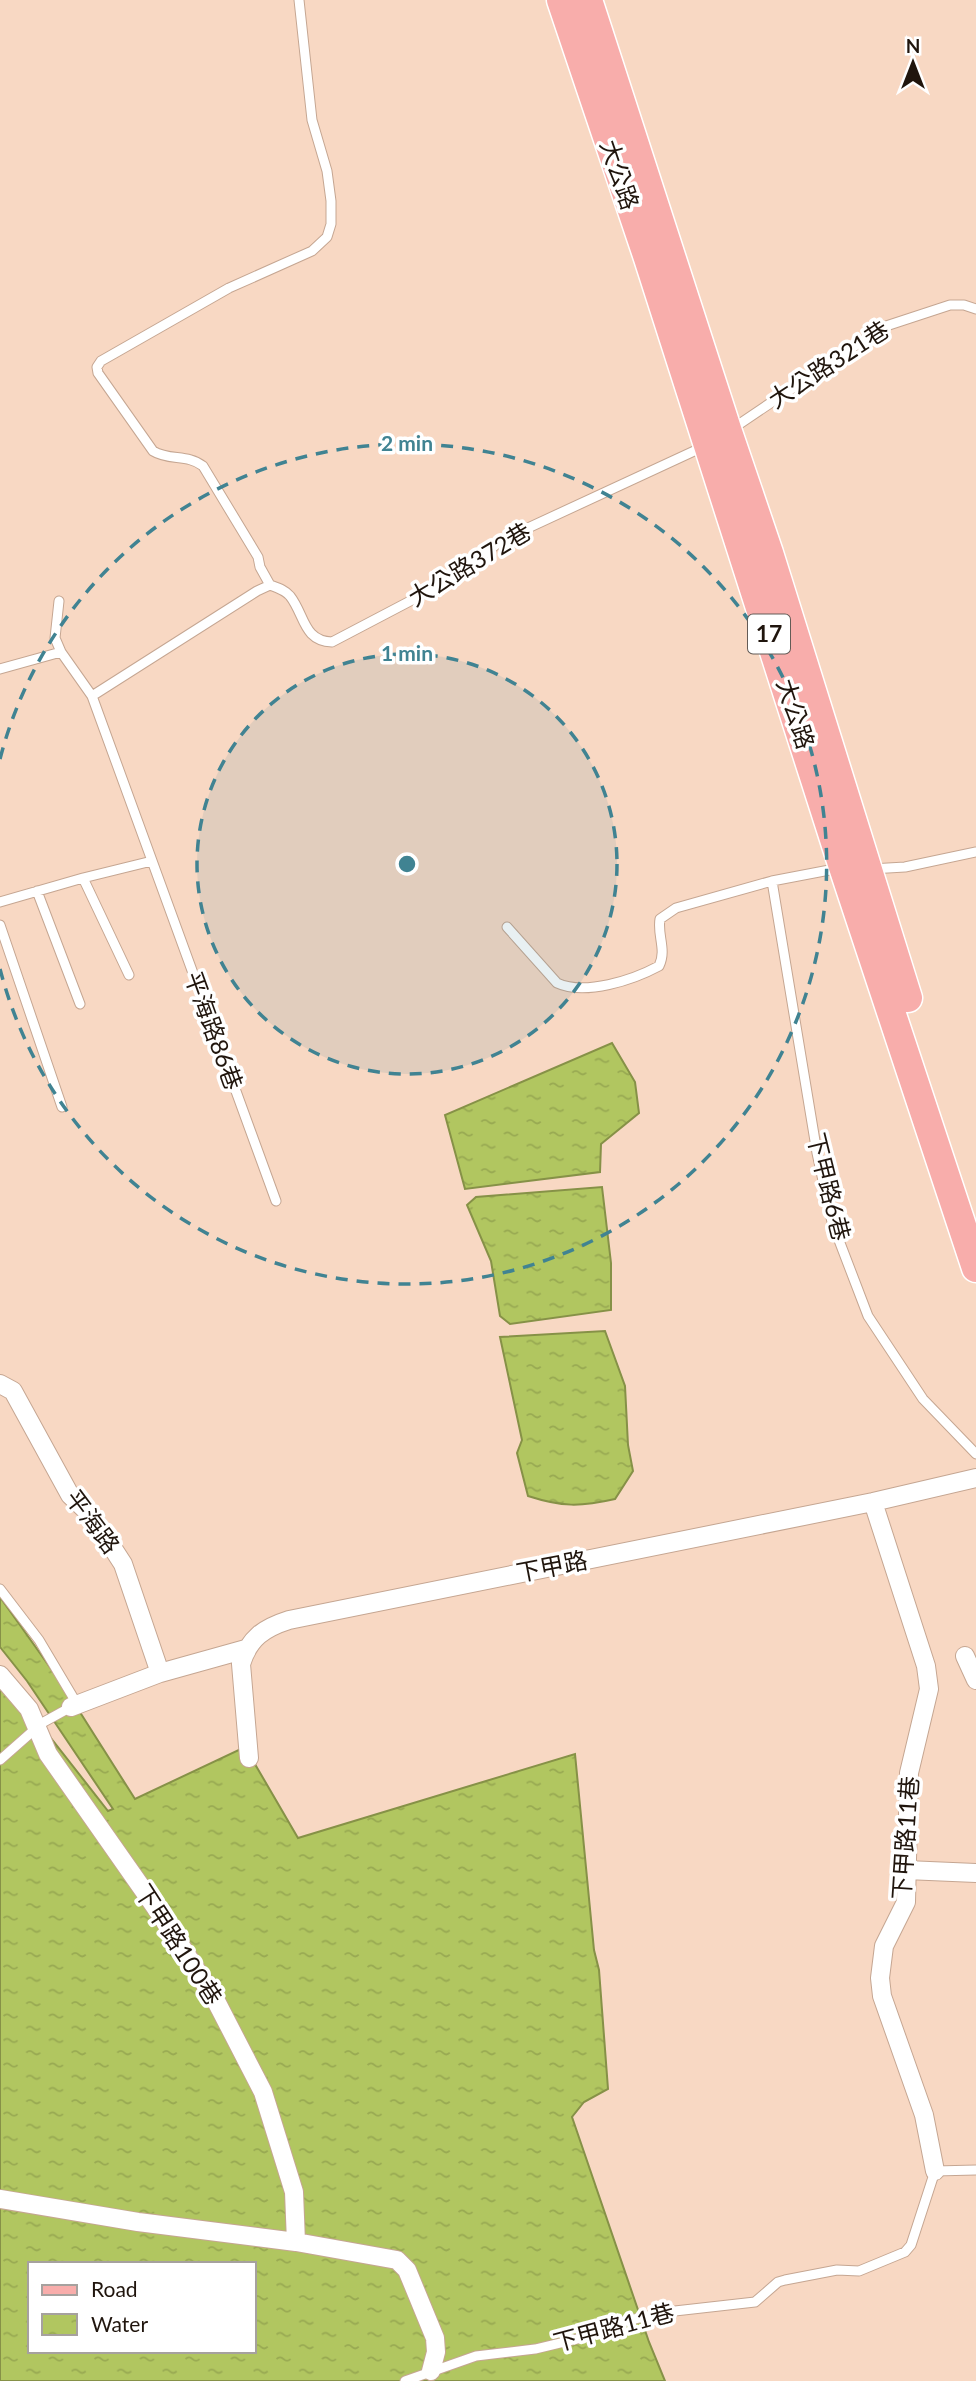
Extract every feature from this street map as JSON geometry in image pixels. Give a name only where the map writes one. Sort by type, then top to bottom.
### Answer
[{"type":"main road","name":"大公路","points":[[561,0],[648,258],[717,438],[769,553],[855,868],[976,1268]]},
{"type":"main road","name":"大公路","points":[[588,0],[717,438]]},
{"type":"main road","name":"大公路","points":[[855,868],[976,1218]]},
{"type":"street","name":"平海路","points":[[0,1384],[13,1391],[66,1489],[92,1516],[123,1564],[160,1673]]},
{"type":"street","name":"下甲路","points":[[246,1649],[255,1636],[271,1626],[289,1620],[873,1502],[976,1478]]},
{"type":"street","name":"下甲路11巷","points":[[873,1502],[926,1666],[929,1689],[909,1773],[906,1902],[884,1946],[880,1978],[883,1996],[924,2115],[935,2171]]},
{"type":"street","points":[[74,1705],[160,1673],[246,1649]]},
{"type":"street","points":[[246,1649],[241,1664],[249,1758]]},
{"type":"street","points":[[965,1656],[976,1680]]},
{"type":"street","name":"下甲路100巷","points":[[0,1675],[40,1725],[48,1754],[216,2001],[263,2092],[294,2192],[296,2242]]},
{"type":"street","points":[[906,1870],[976,1873]]},
{"type":"street","points":[[0,2199],[138,2222],[296,2242],[397,2260],[407,2270],[435,2338],[437,2369]]},
{"type":"lane","points":[[92,696],[270,585],[260,567],[258,557],[203,466],[195,460],[160,456],[153,451],[98,373],[97,367],[101,361],[206,300],[312,251],[327,237],[331,224],[331,201],[327,171],[313,120],[299,0]]},
{"type":"lane","name":"大公路321巷","points":[[717,438],[883,327],[950,305],[964,305],[976,309]]},
{"type":"lane","name":"大公路372巷","points":[[270,585],[289,595],[311,635],[320,641],[332,642],[454,578],[502,540],[717,438]]},
{"type":"lane","name":"平海路86巷","points":[[59,601],[55,638],[61,652],[92,696],[276,1201]]},
{"type":"lane","points":[[0,669],[61,652]]},
{"type":"lane","points":[[507,927],[557,983],[583,989],[600,987],[659,966],[664,951],[659,928],[660,919],[676,908],[772,881],[855,868],[905,867],[976,852]]},
{"type":"lane","points":[[0,902],[152,861]]},
{"type":"lane","points":[[83,878],[130,975]]},
{"type":"lane","name":"下甲路6巷","points":[[772,881],[817,1153],[832,1222],[875,1327],[923,1399],[976,1454]]},
{"type":"lane","points":[[37,891],[80,1004]]},
{"type":"lane","points":[[0,925],[62,1107]]},
{"type":"lane","points":[[0,1589],[40,1640],[74,1705],[40,1725],[0,1760]]},
{"type":"lane","points":[[935,2171],[976,2170]]},
{"type":"lane","name":"下甲路11巷","points":[[405,2381],[475,2356],[490,2352],[535,2349],[589,2336],[621,2322],[666,2312],[755,2302],[778,2282],[785,2280],[837,2270],[859,2271],[905,2252],[911,2245],[935,2171]]},
{"type":"water","points":[[612,1043],[635,1082],[639,1113],[601,1144],[600,1172],[465,1189],[445,1115]]},
{"type":"water","points":[[602,1187],[611,1263],[611,1310],[510,1324],[500,1316],[491,1261],[467,1205],[476,1197]]},
{"type":"water","points":[[605,1331],[625,1386],[628,1445],[633,1471],[615,1499],[571,1505],[528,1496],[517,1453],[522,1440],[500,1337]]},
{"type":"water","points":[[0,1597],[64,1687],[135,1799],[245,1747],[298,1838],[575,1754],[594,1950],[599,1970],[608,2089],[584,2102],[572,2117],[649,2342],[665,2381],[0,2381],[0,1673],[108,1811],[113,1809],[27,1681],[0,1647]]}]
